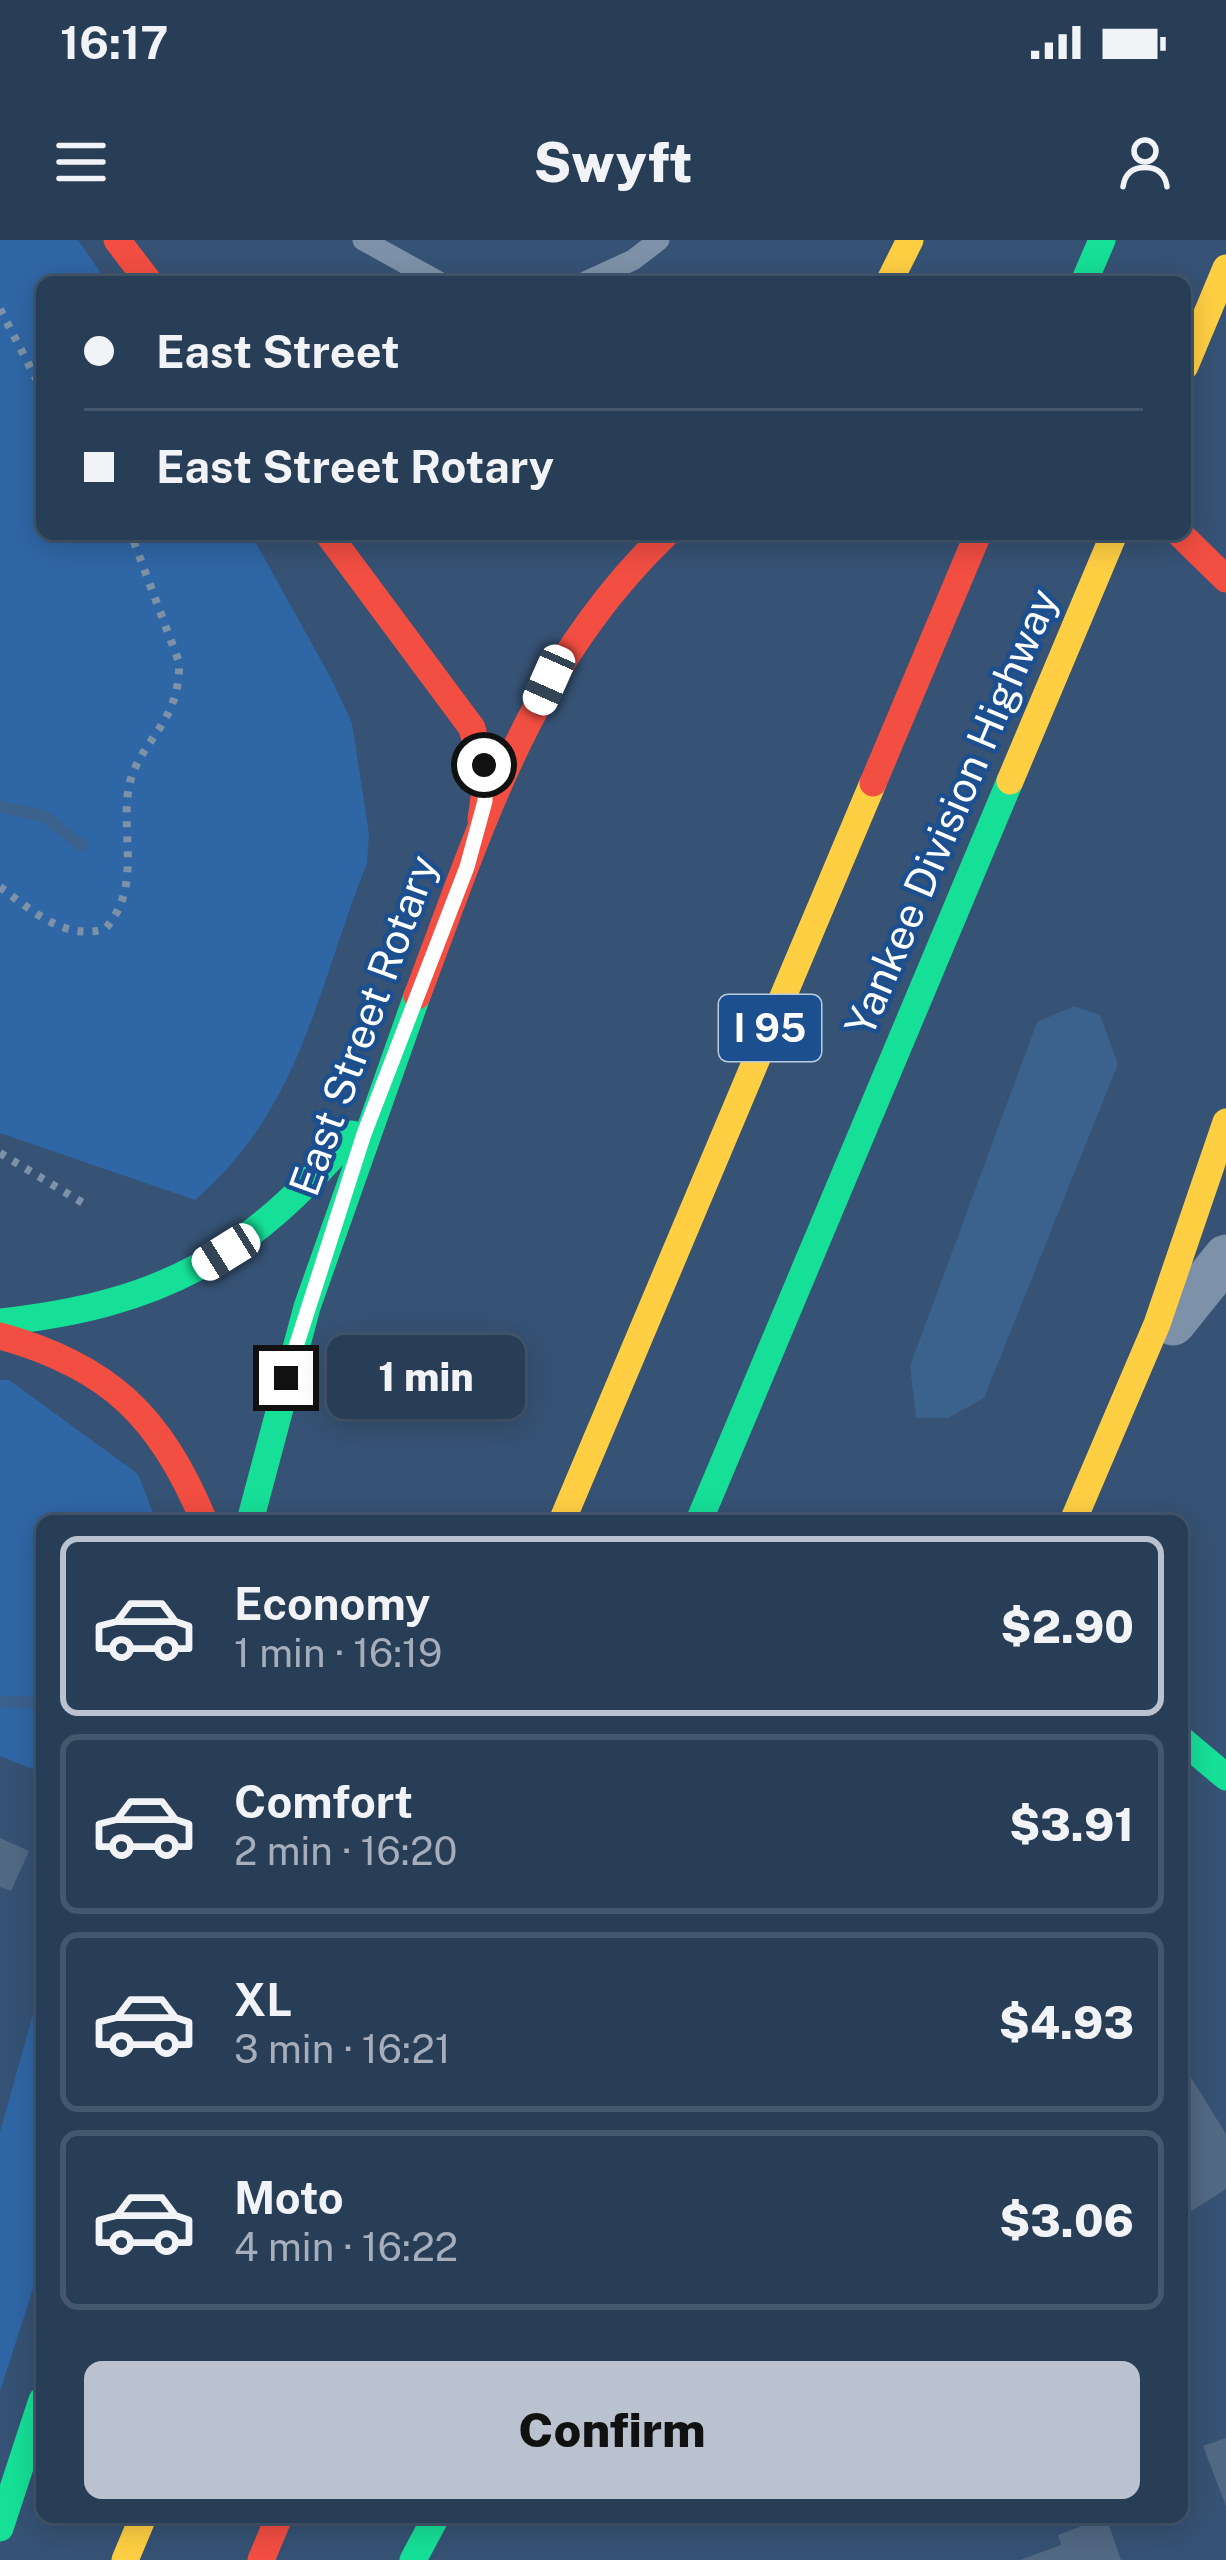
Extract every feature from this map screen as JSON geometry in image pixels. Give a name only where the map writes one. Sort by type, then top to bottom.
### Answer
[{"type":"main road","points":[[117,240],[144,276]]},
{"type":"main road","points":[[892,276],[910,240]]},
{"type":"main road","points":[[1087,276],[1102,240]]},
{"type":"main road","points":[[1191,351],[1226,268]]},
{"type":"main road","points":[[332,540],[452,697],[479,745],[485,801],[467,867]]},
{"type":"main road","name":"East Street Rotary","points":[[252,1515],[303,1319],[375,1104],[467,867],[561,660],[612,585],[660,540]]},
{"type":"main road","name":"Yankee Division Highway","points":[[565,1515],[975,540]]},
{"type":"main road","name":"Yankee Division Highway","points":[[702,1515],[1111,540]]},
{"type":"main road","points":[[1186,540],[1226,579]]},
{"type":"main road","points":[[0,1322],[110,1307],[186,1276],[286,1206],[327,1166],[375,1104]]},
{"type":"main road","points":[[1075,1515],[1197,1219],[1226,1122]]},
{"type":"main road","points":[[0,1336],[57,1354],[94,1374],[145,1414],[188,1475],[202,1515]]},
{"type":"main road","points":[[1188,1748],[1220,1791]]},
{"type":"main road","points":[[0,2528],[36,2418]]},
{"type":"main road","points":[[124,2560],[140,2523]]},
{"type":"main road","points":[[261,2560],[276,2523]]},
{"type":"main road","points":[[413,2560],[433,2523]]},
{"type":"street","points":[[1125,1402],[1162,1338],[1226,1258]]},
{"type":"lane","points":[[363,240],[428,276]]},
{"type":"lane","points":[[598,276],[633,260],[659,240]]},
{"type":"path","points":[[0,309],[36,378]]},
{"type":"path","points":[[0,887],[51,922],[77,933],[105,929],[124,901],[128,791],[136,769],[172,713],[180,680],[179,662],[132,540]]},
{"type":"path","points":[[0,1153],[82,1203]]},
{"type":"shaded area","points":[[0,240],[78,240],[103,276],[36,276],[36,540],[254,540],[352,723],[369,834],[367,863],[283,1086],[231,1164],[195,1200],[0,1133]]},
{"type":"shaded area","points":[[1074,1006],[1100,1015],[1118,1064],[984,1398],[948,1418],[916,1418],[910,1366],[1037,1022]]},
{"type":"shaded area","points":[[0,1380],[9,1380],[138,1474],[154,1515],[36,1515],[36,1771],[0,1756]]},
{"type":"shaded area","points":[[36,2003],[36,2280],[0,2391],[0,2132]]},
{"type":"building","points":[[0,1838],[29,1851],[11,1891],[0,1887]]},
{"type":"building","points":[[1188,2073],[1226,2134],[1226,2189],[1188,2213]]},
{"type":"building","points":[[1226,2438],[1226,2506],[1203,2446]]},
{"type":"building","points":[[1090,2523],[1108,2523],[1121,2560],[1020,2560],[1061,2545],[1058,2535]]},
{"type":"waterway","points":[[0,807],[44,816],[81,845]]},
{"type":"waterway","points":[[0,1702],[36,1702]]},
{"type":"traffic: fast","points":[[1087,276],[1102,240]]},
{"type":"traffic: fast","points":[[702,1515],[1010,781]]},
{"type":"traffic: fast","points":[[252,1515],[307,1307],[417,996]]},
{"type":"traffic: fast","points":[[0,1322],[108,1303],[197,1267],[238,1243],[276,1212],[352,1134]]},
{"type":"traffic: fast","points":[[1188,1745],[1226,1777]]},
{"type":"traffic: fast","points":[[0,2528],[36,2418]]},
{"type":"traffic: fast","points":[[413,2560],[433,2523]]},
{"type":"traffic: slow","points":[[892,276],[910,240]]},
{"type":"traffic: slow","points":[[1191,352],[1226,268]]},
{"type":"traffic: slow","points":[[1010,781],[1111,540]]},
{"type":"traffic: slow","points":[[565,1515],[873,783]]},
{"type":"traffic: slow","points":[[1076,1515],[1157,1324],[1226,1122]]},
{"type":"traffic: slow","points":[[125,2560],[140,2523]]},
{"type":"traffic: jam","points":[[117,240],[144,276]]},
{"type":"traffic: jam","points":[[332,540],[472,728],[486,782],[481,820]]},
{"type":"traffic: jam","points":[[417,996],[488,809],[545,692],[619,584],[660,540]]},
{"type":"traffic: jam","points":[[873,783],[975,540]]},
{"type":"traffic: jam","points":[[1186,540],[1226,579]]},
{"type":"traffic: jam","points":[[0,1336],[72,1363],[127,1401],[169,1452],[201,1515]]},
{"type":"traffic: jam","points":[[261,2560],[276,2523]]},
{"type":"route","points":[[286,1378],[364,1134],[467,867],[485,801],[484,765]]}]
